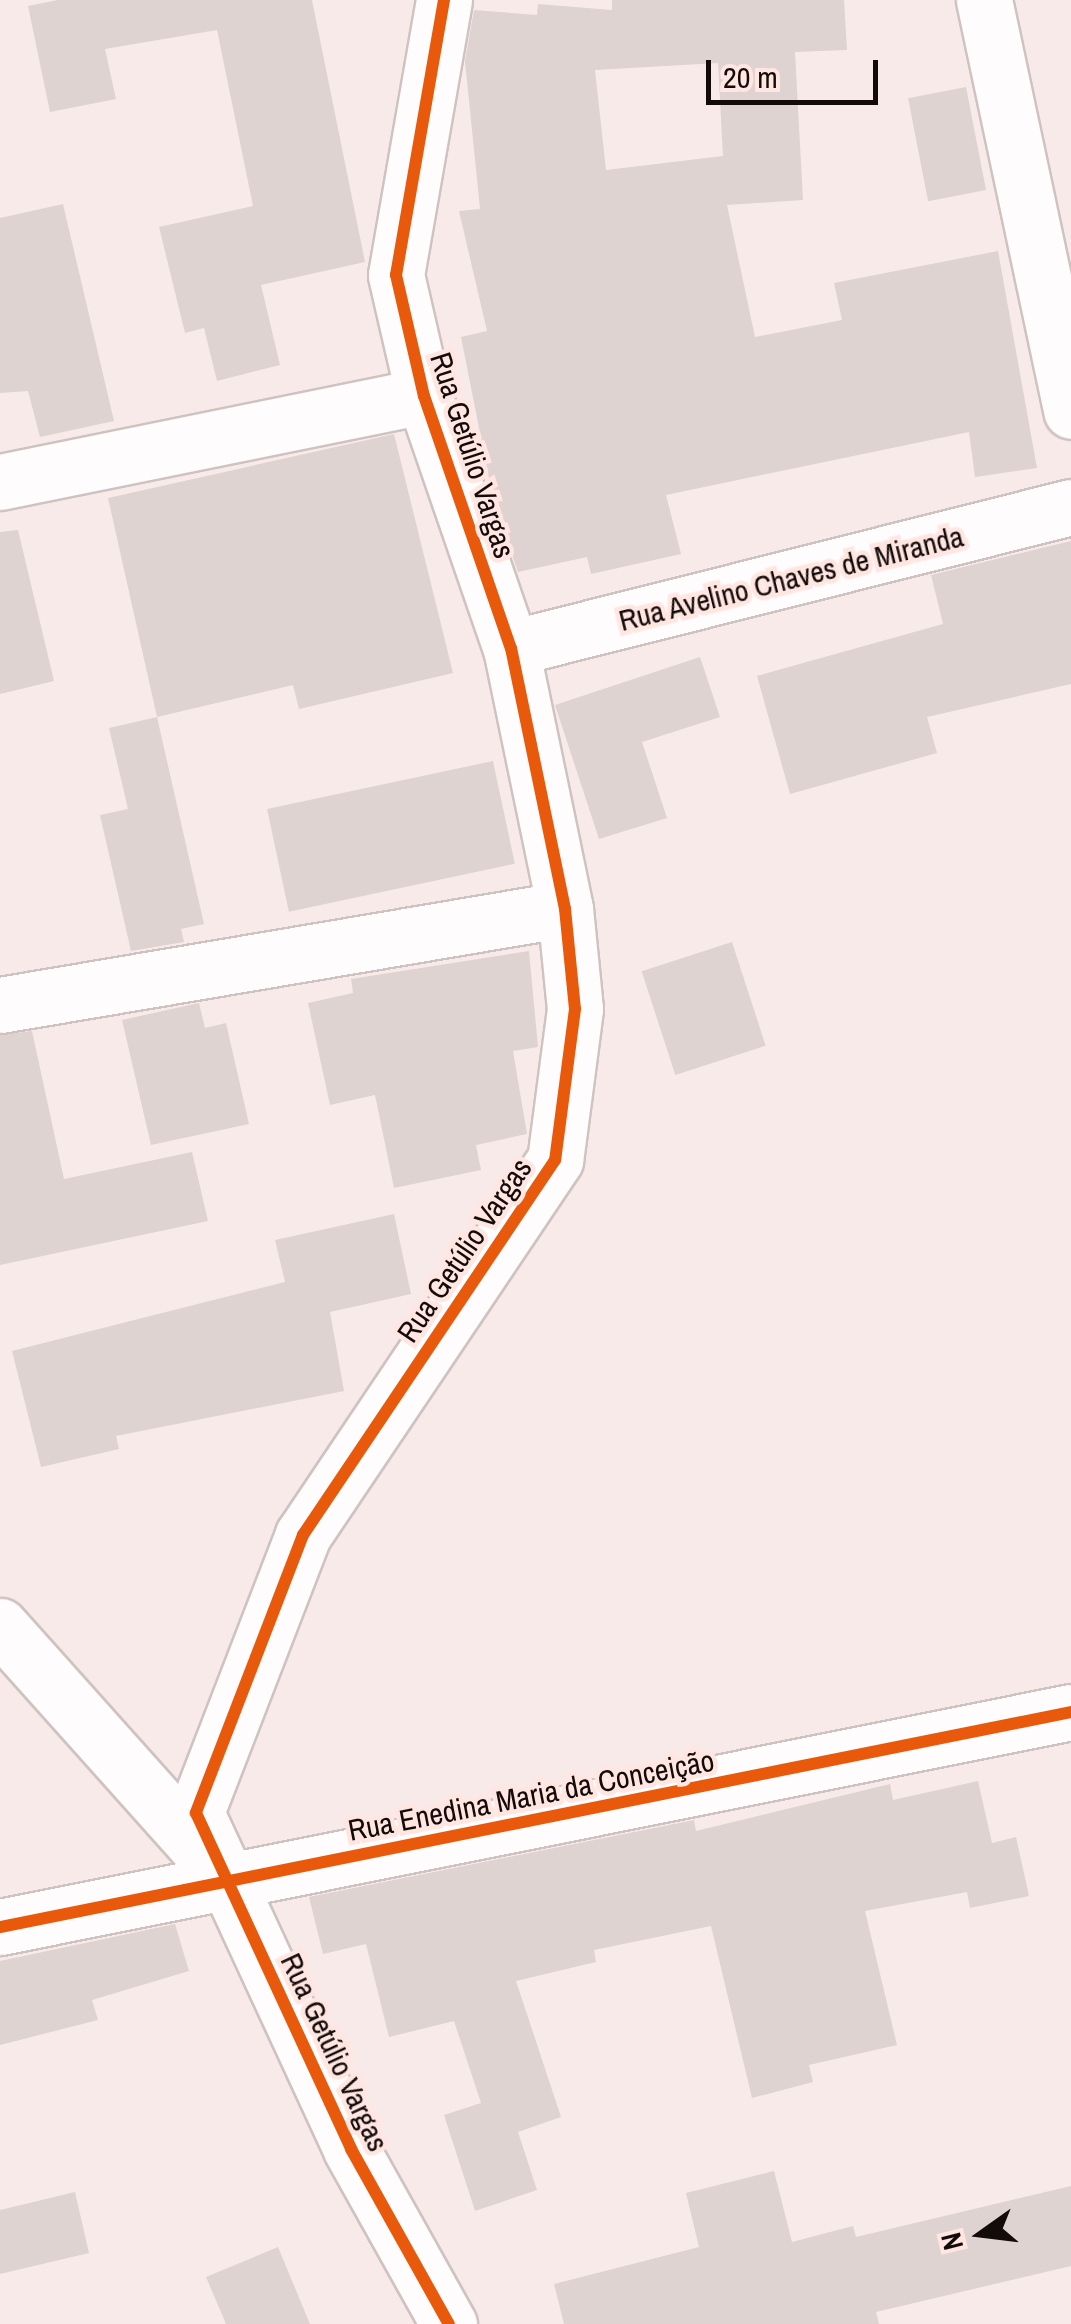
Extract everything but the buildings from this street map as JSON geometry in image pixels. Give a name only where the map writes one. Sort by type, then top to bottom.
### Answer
[{"type":"street","name":"Rua Getúlio Vargas","points":[[444,0],[396,275],[424,396],[510,648],[565,909],[575,1008],[555,1160],[302,1535],[196,1813],[351,2149],[449,2324]]},
{"type":"street","points":[[984,0],[1071,411]]},
{"type":"street","points":[[0,482],[424,396]]},
{"type":"street","name":"Rua Avelino Chaves de Miranda","points":[[510,648],[1071,507]]},
{"type":"street","points":[[0,1005],[565,909]]},
{"type":"street","points":[[0,1626],[227,1881]]},
{"type":"street","name":"Rua Enedina Maria da Conceição","points":[[0,1926],[1071,1712]]},
{"type":"cycle path","points":[[444,0],[396,275],[424,396],[511,648],[565,909],[575,1009],[555,1160],[303,1535],[196,1813],[351,2149],[449,2324]]},
{"type":"cycle path","points":[[0,1927],[1071,1712]]}]
